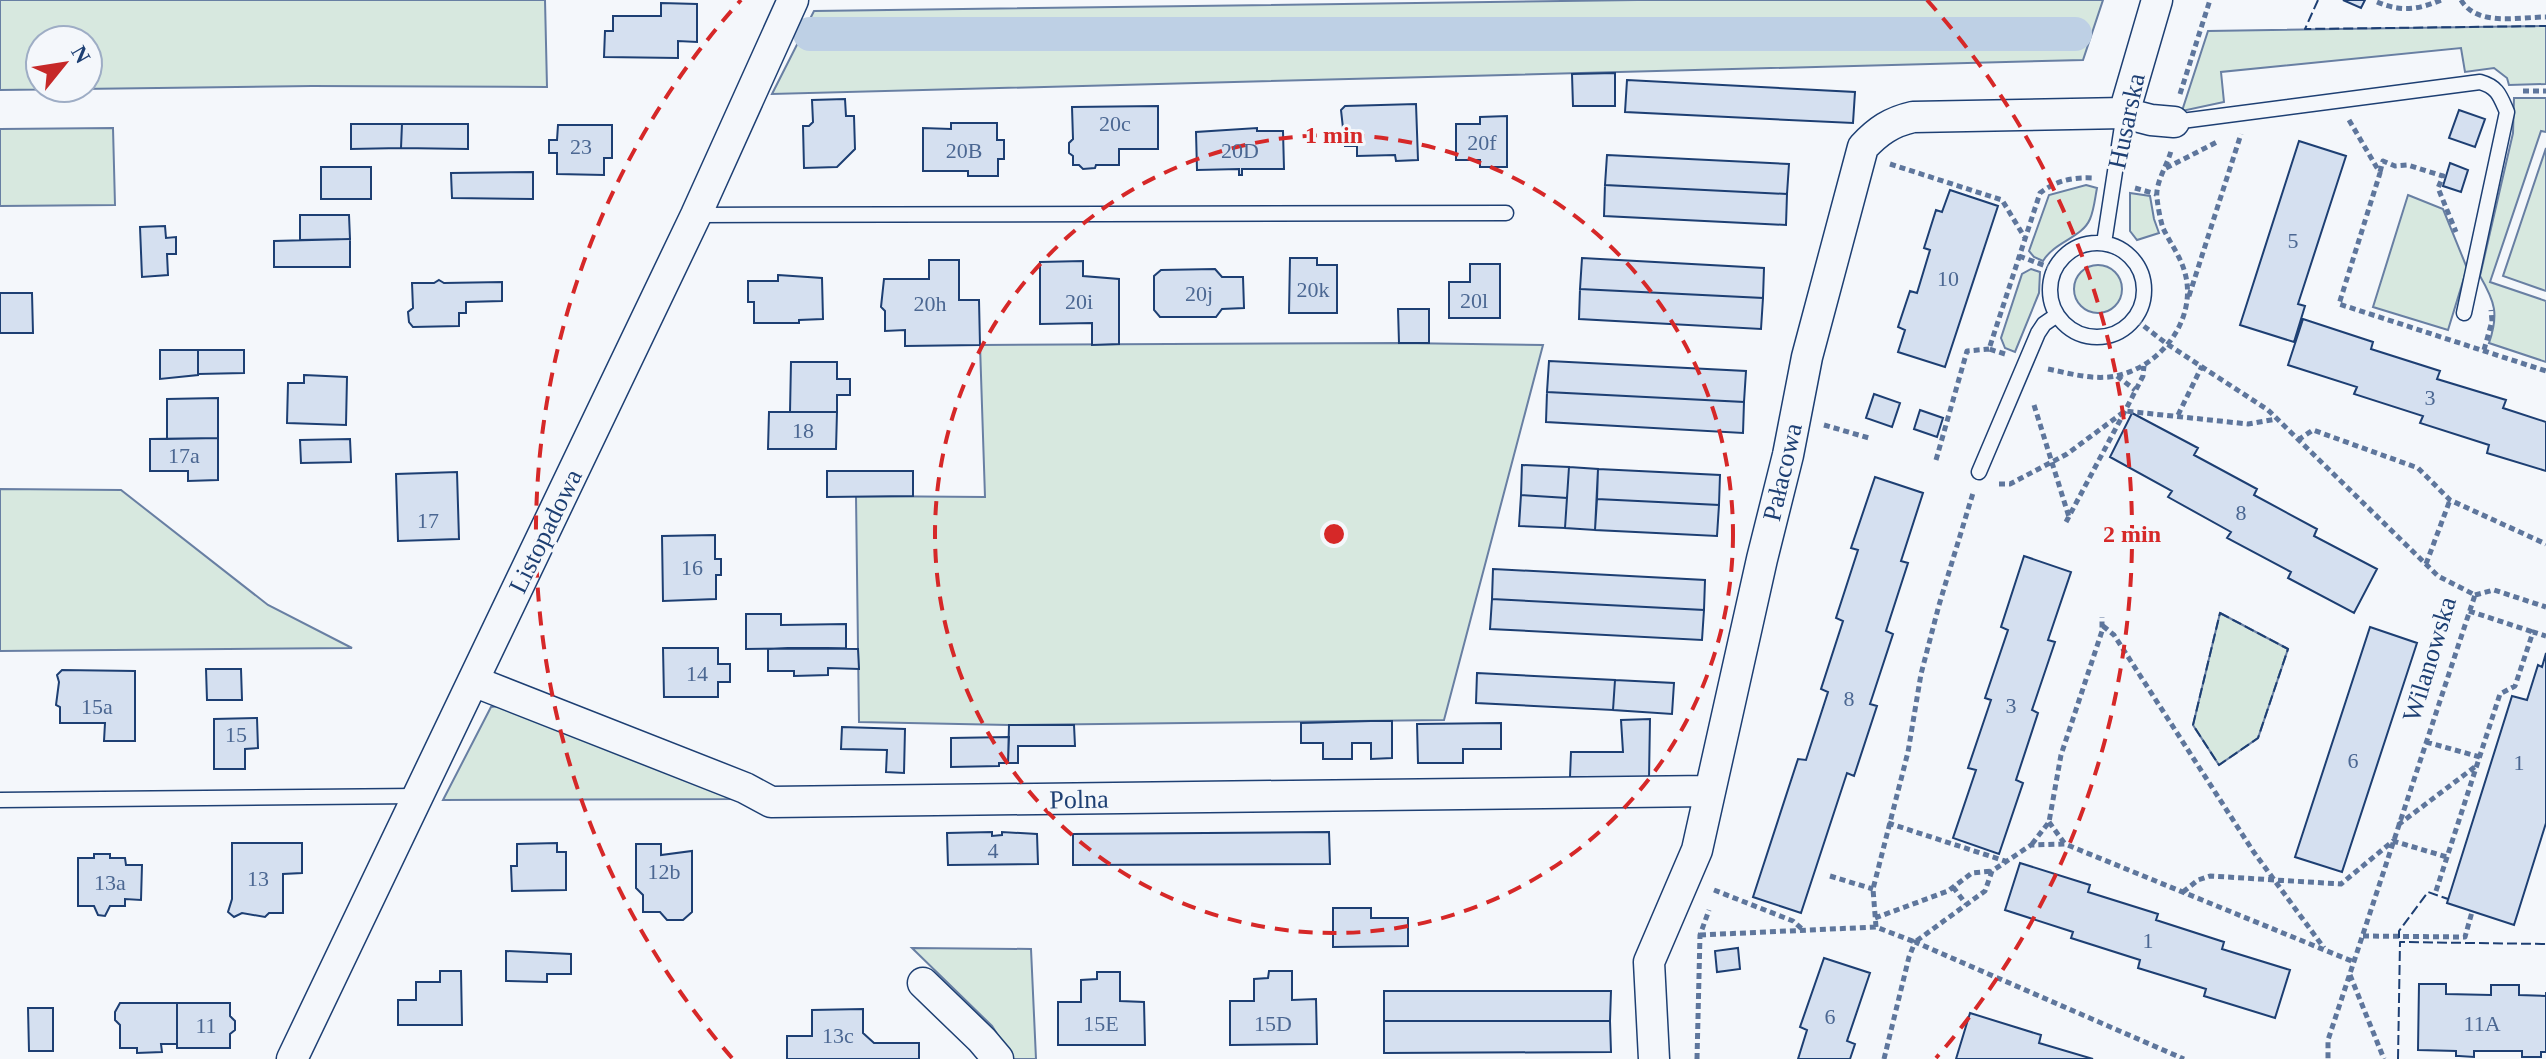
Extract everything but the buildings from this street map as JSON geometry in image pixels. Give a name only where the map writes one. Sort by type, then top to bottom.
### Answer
[{"type":"street","name":"Listopadowa","points":[[292,1059],[696,215],[793,0]]},
{"type":"street","name":"Husarska","points":[[2124,113],[2157,0]]},
{"type":"street","name":"Pałacowa","points":[[1654,1059],[1649,962],[1697,850],[1788,455],[1807,357],[1863,147],[1880,130],[1913,117],[2124,113],[2174,122]]},
{"type":"street","name":"Polna","points":[[473,681],[745,788],[771,802],[1709,791]]},
{"type":"street","points":[[923,983],[998,1059]]},
{"type":"lane","points":[[2174,122],[2480,82],[2493,86],[2499,92],[2507,112],[2464,313]]},
{"type":"lane","name":"Husarska","points":[[2104,243],[2124,113]]},
{"type":"lane","points":[[696,215],[1506,213]]},
{"type":"lane","points":[[2104,243],[2123,250],[2136,263],[2144,284],[2144,299],[2136,320],[2114,335],[2100,338],[2082,335],[2068,328],[2051,302],[2050,282],[2054,269],[2075,248],[2104,243]]},
{"type":"lane","points":[[1977,479],[2030,368],[2038,333],[2044,324],[2057,315]]},
{"type":"lane","points":[[0,800],[418,796]]},
{"type":"path","points":[[2188,301],[2183,263],[2163,227],[2156,194],[2171,155],[2176,110],[2210,0]]},
{"type":"path","points":[[2377,2],[2407,10],[2441,0]]},
{"type":"path","points":[[2461,0],[2471,14],[2483,17],[2546,17]]},
{"type":"path","points":[[2344,113],[2380,173]]},
{"type":"path","points":[[1936,460],[1967,351],[1989,349],[2013,357],[2030,368],[2096,378],[2131,373],[2145,365],[2167,344],[2182,321],[2243,128],[2165,169]]},
{"type":"path","points":[[1886,178],[1895,154]]},
{"type":"path","points":[[2383,161],[2339,304],[2546,371]]},
{"type":"path","points":[[1889,164],[2002,200],[2025,238]]},
{"type":"path","points":[[1989,349],[2040,193],[2053,183],[2079,177],[2113,182],[2156,194]]},
{"type":"path","points":[[2019,256],[2054,269]]},
{"type":"path","name":"Wilanowska","points":[[2136,320],[2277,419],[2438,576],[2475,595],[2328,1040],[2327,1057]]},
{"type":"path","points":[[2030,368],[2068,520],[2125,411],[2145,365]]},
{"type":"path","points":[[2178,415],[2202,366]]},
{"type":"path","points":[[2117,376],[2135,390]]},
{"type":"path","points":[[1977,479],[1981,484],[2010,484],[2053,461],[2125,411],[2248,424],[2277,419]]},
{"type":"path","points":[[1821,425],[1869,438]]},
{"type":"path","points":[[2298,440],[2313,430],[2418,468],[2450,500],[2546,544]]},
{"type":"path","points":[[1876,927],[1873,889],[1908,752],[1921,674],[1977,479]]},
{"type":"path","points":[[2426,564],[2450,500]]},
{"type":"path","points":[[2475,595],[2494,590],[2546,607]]},
{"type":"path","points":[[2469,611],[2546,636]]},
{"type":"path","points":[[1875,918],[1953,887],[1972,873],[1992,871],[2031,845],[2049,822],[2061,755],[2103,626],[2102,617]]},
{"type":"path","points":[[2103,626],[2114,635],[2274,880],[2326,951]]},
{"type":"path","points":[[2436,891],[2500,694],[2515,686],[2533,632]]},
{"type":"path","points":[[2426,742],[2480,757]]},
{"type":"path","points":[[2398,825],[2477,765]]},
{"type":"path","points":[[2049,822],[2065,844]]},
{"type":"path","points":[[1888,823],[2006,862]]},
{"type":"path","points":[[2183,892],[2198,880],[2210,876],[2341,884],[2393,841],[2447,857]]},
{"type":"path","points":[[2031,845],[2065,844],[2354,962]]},
{"type":"path","points":[[1884,1059],[1915,942],[1985,891],[1992,871]]},
{"type":"path","points":[[1830,876],[1873,889]]},
{"type":"path","points":[[1697,1059],[1700,935],[1717,877]]},
{"type":"path","points":[[1953,887],[1966,904]]},
{"type":"path","points":[[1714,890],[1793,921],[1802,930]]},
{"type":"path","points":[[2363,936],[2465,937],[2472,912]]},
{"type":"path","points":[[1700,935],[1876,927],[2184,1059]]},
{"type":"path","points":[[2350,974],[2384,1059]]},
{"type":"shaded area","points":[[0,0],[545,0],[547,87],[104,89],[104,24],[24,24],[24,90],[0,90]]},
{"type":"shaded area","points":[[1637,0],[2103,0],[2083,60],[772,94],[814,11]]},
{"type":"shaded area","points":[[2546,26],[2546,84],[2509,85],[2507,78],[2494,68],[2465,72],[2461,48],[2221,72],[2224,102],[2182,111],[2208,31]]},
{"type":"shaded area","points":[[2514,98],[2546,98],[2546,132],[2541,131],[2490,282],[2546,301],[2546,362],[2489,343],[2494,308],[2480,276],[2513,133]]},
{"type":"shaded area","points":[[113,128],[115,205],[0,206],[0,129]]},
{"type":"shaded area","points":[[2546,148],[2546,291],[2503,276]]},
{"type":"shaded area","points":[[2086,185],[2097,188],[2086,225],[2043,261],[2034,257],[2029,251],[2049,195]]},
{"type":"shaded area","points":[[2130,193],[2150,196],[2159,233],[2137,240],[2130,231]]},
{"type":"shaded area","points":[[2408,195],[2443,209],[2467,268],[2448,330],[2373,307]]},
{"type":"shaded area","points":[[2098,265],[2115,272],[2122,289],[2115,306],[2098,313],[2081,306],[2074,289],[2081,272]]},
{"type":"shaded area","points":[[2031,269],[2040,272],[2039,293],[2015,352],[2005,348],[2001,338],[2022,274]]},
{"type":"shaded area","points":[[980,345],[1543,345],[1444,720],[1009,725],[859,722],[856,496],[985,497]]},
{"type":"shaded area","points":[[0,489],[121,490],[268,605],[352,648],[0,651]]},
{"type":"shaded area","points":[[2220,613],[2288,649],[2258,738],[2219,765],[2193,725]]},
{"type":"shaded area","points":[[499,706],[741,799],[443,800],[491,707]]},
{"type":"shaded area","points":[[912,948],[1031,949],[1036,1059],[1013,1059],[992,1026]]},
{"type":"waterway","points":[[810,34],[2075,34]]},
{"type":"fence","points":[[2318,0],[2305,29],[2546,26]]},
{"type":"fence","points":[[2220,613],[2288,649],[2258,738],[2219,765],[2193,725],[2220,613]]},
{"type":"fence","points":[[2399,938],[2399,931],[2428,892],[2448,899]]},
{"type":"fence","points":[[2398,1059],[2400,942],[2546,944]]}]
